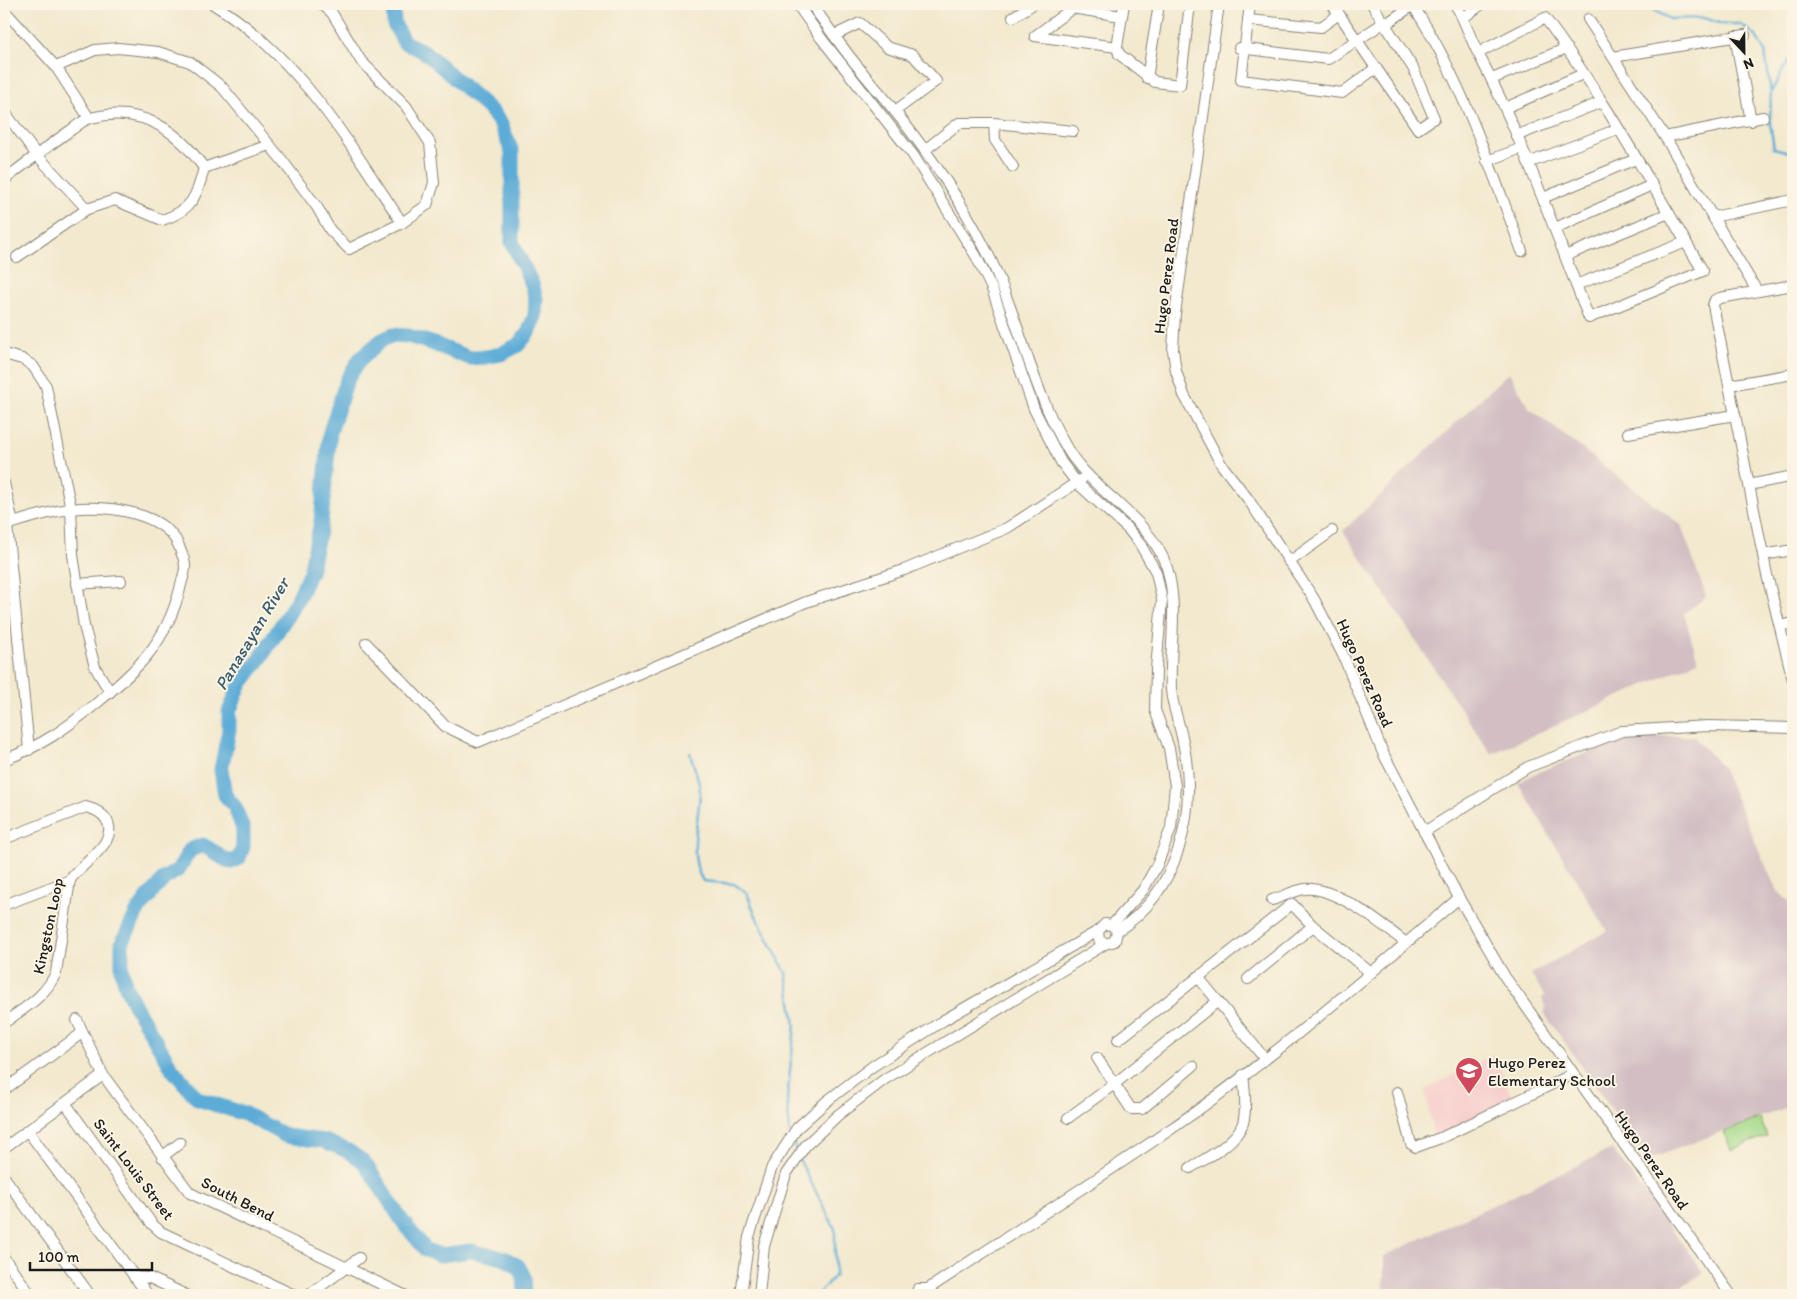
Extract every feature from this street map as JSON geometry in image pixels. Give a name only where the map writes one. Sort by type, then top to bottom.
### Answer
[{"type":"street","points":[[12,4],[4,8],[56,67],[89,118]]},
{"type":"street","points":[[213,4],[238,18],[282,58],[343,134],[402,223]]},
{"type":"street","points":[[56,67],[95,50],[118,48],[158,52],[190,62],[222,87],[317,207],[330,230],[349,249],[402,223],[427,205],[434,184],[430,143],[406,106],[361,62],[332,13],[322,4]]},
{"type":"street","points":[[760,1295],[764,1246],[786,1174],[806,1145],[838,1115],[885,1079],[1105,944],[1115,941],[1114,928],[1143,890],[1157,865],[1171,828],[1175,786],[1169,748],[1156,710],[1156,669],[1162,600],[1156,572],[1140,544],[1128,529],[1077,483],[1052,446],[1034,409],[992,289],[976,256],[913,155],[821,38],[797,4]]},
{"type":"street","points":[[741,1295],[750,1237],[772,1167],[797,1128],[827,1101],[881,1061],[944,1020],[1098,931],[1102,926],[1114,928],[1136,917],[1153,898],[1175,861],[1185,832],[1190,788],[1184,745],[1172,708],[1170,666],[1173,599],[1167,568],[1161,555],[1149,537],[1086,475],[1057,432],[1034,379],[1018,327],[987,253],[951,189],[895,110],[857,67],[811,4]]},
{"type":"street","points":[[1124,4],[1117,47],[1119,54],[1146,78],[1155,82],[1180,85],[1190,4]]},
{"type":"street","points":[[1146,78],[1159,4]]},
{"type":"street","name":"Hugo Perez Road","points":[[1218,4],[1174,314],[1173,350],[1176,371],[1184,395],[1221,464],[1248,499],[1314,599],[1343,655],[1383,754],[1460,898],[1505,977],[1731,1295]]},
{"type":"street","points":[[1250,4],[1241,48],[1241,80],[1342,93],[1376,68]]},
{"type":"street","points":[[1332,4],[1418,129],[1434,118],[1413,68],[1386,23],[1372,4]]},
{"type":"street","points":[[1241,48],[1328,58],[1386,23],[1412,4],[1434,37],[1459,89],[1522,251]]},
{"type":"street","points":[[1455,4],[1478,53],[1492,79],[1522,148],[1589,318],[1703,271],[1602,102],[1545,18],[1478,53]]},
{"type":"street","points":[[1463,18],[1482,4]]},
{"type":"street","points":[[1013,17],[1026,6]]},
{"type":"street","points":[[1117,47],[1035,36],[1075,6],[1121,16]]},
{"type":"street","points":[[1248,20],[1321,27],[1339,14]]},
{"type":"street","points":[[1588,19],[1665,137],[1757,291]]},
{"type":"street","points":[[835,35],[860,23],[887,46],[913,55],[936,81],[895,110]]},
{"type":"street","points":[[1613,57],[1740,36],[1752,120]]},
{"type":"street","points":[[1492,79],[1567,48]]},
{"type":"street","points":[[1504,108],[1583,74]]},
{"type":"street","points":[[1516,136],[1602,102]]},
{"type":"street","points":[[4,111],[36,154],[87,210]]},
{"type":"street","points":[[4,180],[36,154],[89,118],[130,113],[161,125],[190,147],[204,168],[198,194],[180,214],[162,220],[115,200],[87,210],[16,257]]},
{"type":"street","points":[[1665,137],[1763,117]]},
{"type":"street","points":[[925,150],[959,123],[994,123],[1074,130]]},
{"type":"street","points":[[994,123],[995,140],[1013,167]]},
{"type":"street","points":[[1528,164],[1618,129]]},
{"type":"street","points":[[204,168],[269,145]]},
{"type":"street","points":[[1487,161],[1522,148]]},
{"type":"street","points":[[1543,198],[1636,159]]},
{"type":"street","points":[[1555,228],[1652,185]]},
{"type":"street","points":[[1713,217],[1793,200]]},
{"type":"street","points":[[1565,256],[1669,213]]},
{"type":"street","points":[[1576,285],[1686,242]]},
{"type":"street","points":[[1793,284],[1714,300],[1713,305],[1763,554],[1793,677]]},
{"type":"street","points":[[4,354],[22,359],[33,366],[43,380],[71,509],[77,584],[90,652],[95,667],[110,692]]},
{"type":"street","points":[[1729,385],[1793,374]]},
{"type":"street","points":[[1628,433],[1735,415]]},
{"type":"street","points":[[366,643],[445,726],[478,742],[806,602],[904,570],[1007,528],[1077,483],[1086,475]]},
{"type":"street","points":[[1749,485],[1793,476]]},
{"type":"street","points":[[4,483],[29,750]]},
{"type":"street","points":[[4,760],[53,738],[135,671],[161,636],[174,612],[185,566],[178,542],[160,523],[131,512],[71,509],[8,525]]},
{"type":"street","points":[[1288,562],[1332,531]]},
{"type":"street","points":[[1763,554],[1793,550]]},
{"type":"street","points":[[1156,572],[1167,568]]},
{"type":"street","points":[[77,584],[122,582]]},
{"type":"street","points":[[1780,626],[1793,623]]},
{"type":"street","points":[[1424,832],[1528,767],[1622,732],[1707,726],[1793,728]]},
{"type":"street","name":"Kingston Loop","points":[[4,838],[86,807],[94,809],[107,820],[110,830],[107,840],[95,854],[75,871],[70,880],[56,973],[50,987],[37,1000],[4,1022]]},
{"type":"street","points":[[4,905],[70,880]]},
{"type":"street","points":[[1272,900],[1306,889],[1338,897],[1373,918],[1406,943]]},
{"type":"street","points":[[918,1289],[928,1289],[937,1284],[1168,1131],[1266,1059],[1460,898]]},
{"type":"street","points":[[1118,1040],[1292,904],[1313,926],[1371,973]]},
{"type":"street","points":[[1248,979],[1313,926]]},
{"type":"street","points":[[1098,931],[1099,940],[1105,944]]},
{"type":"street","points":[[1198,977],[1266,1059]]},
{"type":"street","points":[[1068,1118],[1113,1086],[1218,1001]]},
{"type":"street","name":"South Bend","points":[[77,1020],[102,1075],[184,1187],[198,1198],[404,1295]]},
{"type":"street","points":[[4,1090],[82,1033]]},
{"type":"street","points":[[1097,1058],[1113,1086],[1131,1109],[1142,1109],[1194,1066]]},
{"type":"street","points":[[1397,1092],[1411,1144],[1416,1147],[1444,1137],[1574,1074]]},
{"type":"street","points":[[4,1148],[66,1104],[102,1075]]},
{"type":"street","points":[[1190,1168],[1208,1158],[1234,1136],[1243,1123],[1245,1096],[1243,1075]]},
{"type":"street","name":"Saint Louis Street","points":[[66,1104],[152,1224],[161,1232],[294,1295]]},
{"type":"street","points":[[27,1130],[148,1295]]},
{"type":"street","points":[[162,1157],[180,1142]]},
{"type":"street","points":[[4,1177],[90,1295]]},
{"type":"street","points":[[4,1258],[31,1295]]},
{"type":"street","points":[[309,1295],[359,1258]]},
{"type":"street","points":[[134,1277],[150,1278],[186,1295]]},
{"type":"shaded area","points":[[1509,372],[1529,408],[1681,525],[1706,597],[1684,613],[1698,661],[1491,754],[1343,531]]},
{"type":"shaded area","points":[[1630,736],[1693,736],[1722,767],[1776,889],[1793,906],[1793,1105],[1647,1160],[1544,1013],[1546,1007],[1542,998],[1545,996],[1531,974],[1607,931],[1518,783],[1534,774]]},
{"type":"shaded area","name":"Hugo Perez Elementary School","points":[[1493,1054],[1514,1101],[1434,1137],[1425,1090]]},
{"type":"shaded area","points":[[1612,1149],[1704,1273],[1667,1295],[1384,1295],[1384,1256]]},
{"type":"green space","points":[[1760,1118],[1767,1136],[1731,1150],[1724,1132]]},
{"type":"waterway","name":"Panasayan River","points":[[393,4],[394,24],[404,42],[425,52],[490,110],[501,124],[512,152],[512,242],[532,284],[536,298],[535,316],[528,333],[518,345],[501,354],[470,358],[408,336],[393,335],[382,340],[360,359],[347,380],[330,432],[321,522],[310,572],[299,597],[260,659],[240,685],[229,712],[229,730],[221,770],[225,795],[235,807],[243,829],[243,847],[239,858],[231,862],[202,845],[190,850],[178,870],[165,878],[137,912],[122,943],[122,971],[126,987],[135,1006],[173,1070],[198,1099],[245,1114],[286,1136],[324,1141],[348,1151],[364,1162],[403,1222],[426,1250],[440,1255],[471,1251],[504,1258],[518,1266],[524,1277],[525,1295]]},
{"type":"waterway","points":[[1647,4],[1670,19],[1704,18],[1722,24],[1740,24],[1756,36],[1765,52],[1771,93],[1770,123],[1774,148],[1793,153]]},
{"type":"waterway","points":[[1771,92],[1793,52]]},
{"type":"waterway","points":[[690,753],[700,787],[695,838],[698,871],[703,881],[734,884],[747,893],[755,914],[786,973],[795,1025],[787,1099],[790,1133]]},
{"type":"waterway","points":[[793,1140],[796,1152]]},
{"type":"waterway","points":[[799,1159],[835,1229],[835,1275],[817,1295]]},
{"type":"place","name":"Hugo Perez Elementary School","points":[[1469,1095]]}]
